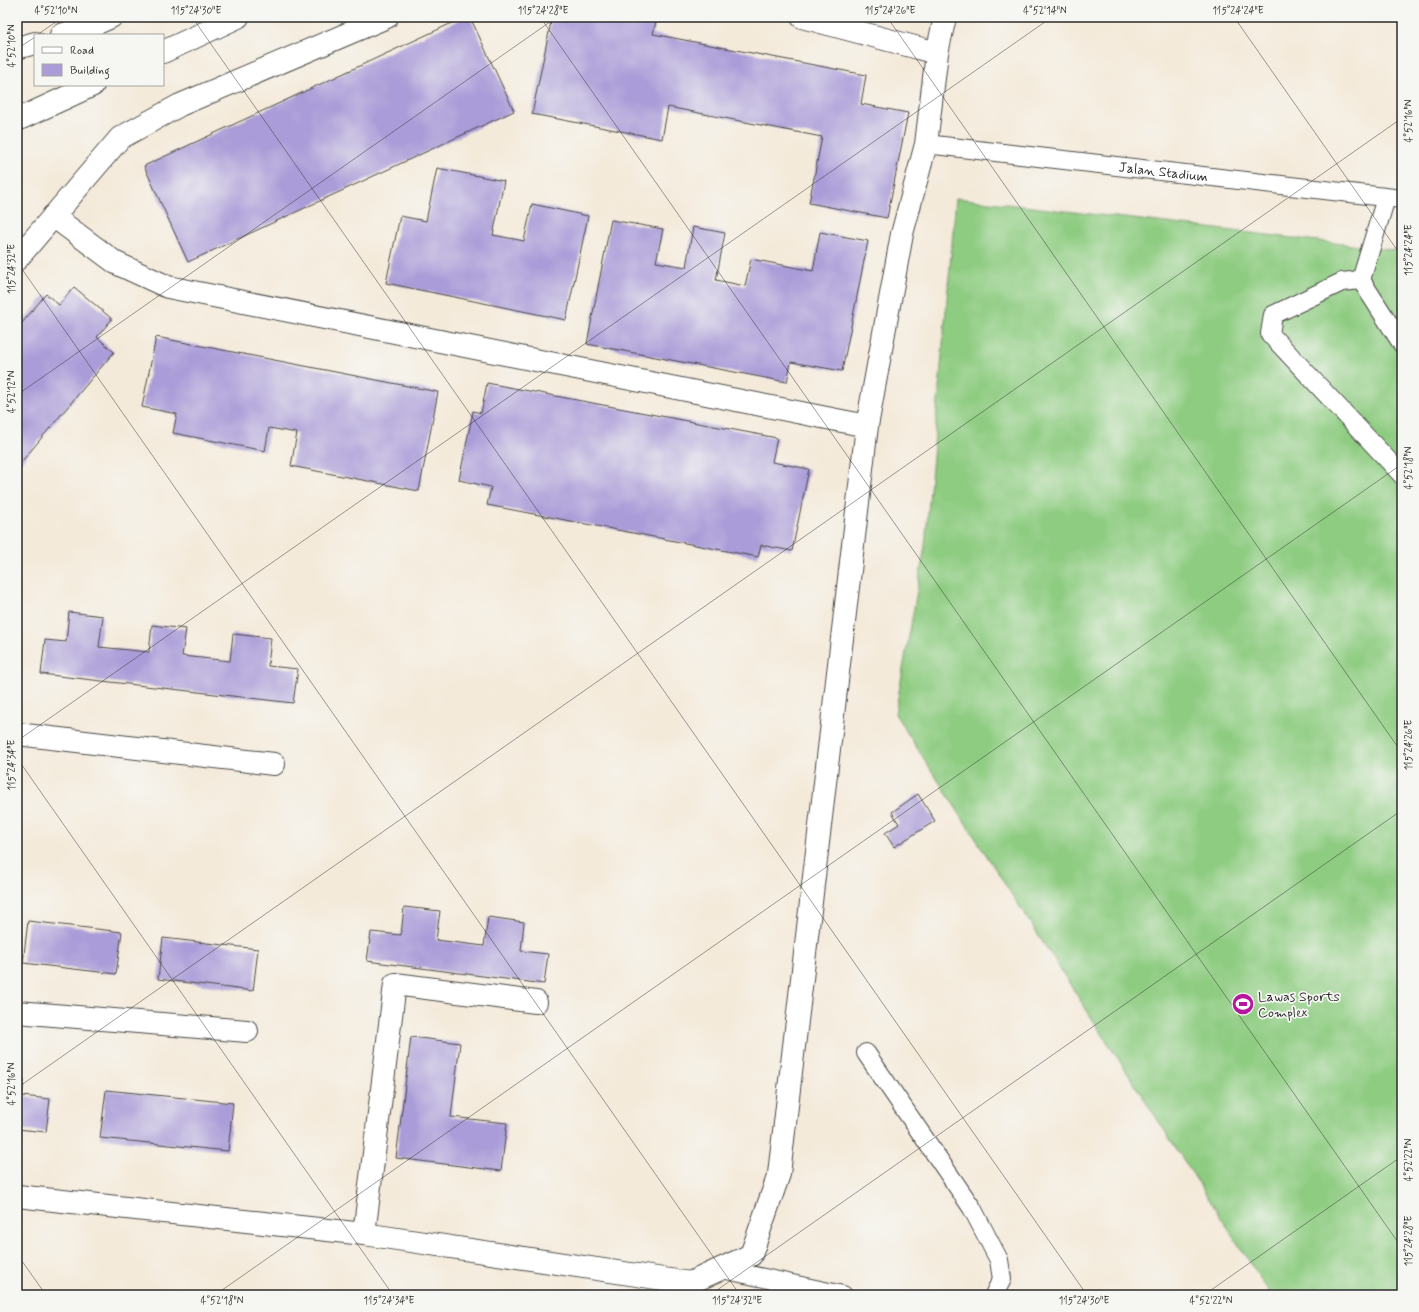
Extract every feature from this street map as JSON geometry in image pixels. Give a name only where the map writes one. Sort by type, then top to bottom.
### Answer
[{"type":"street","points":[[64,34],[94,25],[111,17]]},
{"type":"street","points":[[164,52],[238,17]]},
{"type":"street","points":[[17,259],[120,138],[180,105],[387,17]]},
{"type":"street","points":[[802,17],[937,53]]},
{"type":"street","points":[[17,1196],[364,1234],[690,1283],[751,1255],[779,1174],[867,426],[902,234],[926,144],[937,53],[946,17]]},
{"type":"street","points":[[17,48],[34,43]]},
{"type":"street","points":[[17,120],[91,86]]},
{"type":"street","points":[[53,216],[116,263],[168,288],[867,426]]},
{"type":"street","points":[[17,734],[274,764]]},
{"type":"street","points":[[364,1234],[395,984],[536,1002]]},
{"type":"street","points":[[17,1012],[247,1031]]},
{"type":"lane","name":"Jalan Stadium","points":[[926,144],[1394,198]]},
{"type":"lane","points":[[1361,280],[1394,198]]},
{"type":"lane","points":[[1361,280],[1402,344]]},
{"type":"lane","points":[[1361,280],[1342,282],[1273,315],[1270,334],[1402,475]]},
{"type":"lane","points":[[866,1053],[972,1208],[999,1260],[1002,1279],[994,1295]]},
{"type":"lane","points":[[722,1269],[843,1295]]},
{"type":"green space","name":"Lawas Sports Complex","points":[[956,198],[1402,251],[1402,1295],[1271,1295],[895,714],[925,546]]},
{"type":"building","points":[[465,17],[470,17],[514,111],[188,262],[144,166]]},
{"type":"building","points":[[552,17],[657,17],[653,34],[866,75],[861,104],[908,113],[887,218],[809,203],[822,137],[668,107],[662,139],[532,114]]},
{"type":"building","points":[[437,168],[504,181],[493,235],[524,241],[532,204],[588,216],[566,320],[386,283],[400,216],[426,221]]},
{"type":"building","points":[[611,220],[663,229],[656,262],[686,267],[693,227],[725,233],[716,280],[745,286],[751,259],[813,271],[820,232],[868,241],[842,371],[791,362],[787,382],[587,344]]},
{"type":"building","points":[[74,287],[112,319],[97,337],[114,352],[17,467],[17,329],[46,294],[59,305]]},
{"type":"building","points":[[156,337],[438,392],[419,491],[291,466],[297,433],[269,428],[265,451],[173,433],[177,414],[142,407]]},
{"type":"building","points":[[487,383],[777,438],[772,462],[809,469],[792,551],[761,545],[758,557],[487,505],[491,487],[459,480],[473,411],[481,413]]},
{"type":"building","points":[[69,612],[103,616],[99,647],[149,652],[152,625],[186,629],[182,656],[230,661],[233,634],[271,638],[268,666],[298,669],[293,703],[41,674],[45,640],[66,642]]},
{"type":"building","points":[[918,794],[935,821],[894,847],[885,833],[899,824],[892,812]]},
{"type":"building","points":[[404,907],[440,911],[436,940],[484,946],[488,917],[524,922],[521,951],[548,954],[544,984],[367,961],[371,932],[401,935]]},
{"type":"building","points":[[28,921],[122,932],[116,974],[23,963]]},
{"type":"building","points":[[163,938],[258,949],[253,991],[158,979]]},
{"type":"building","points":[[411,1037],[460,1043],[451,1117],[507,1123],[501,1171],[396,1158]]},
{"type":"building","points":[[17,1079],[24,1080],[22,1096],[50,1099],[46,1132],[17,1129]]},
{"type":"building","points":[[106,1090],[233,1103],[228,1151],[100,1138]]},
{"type":"place","name":"Lawas Sports Complex","points":[[1243,1004]]}]
